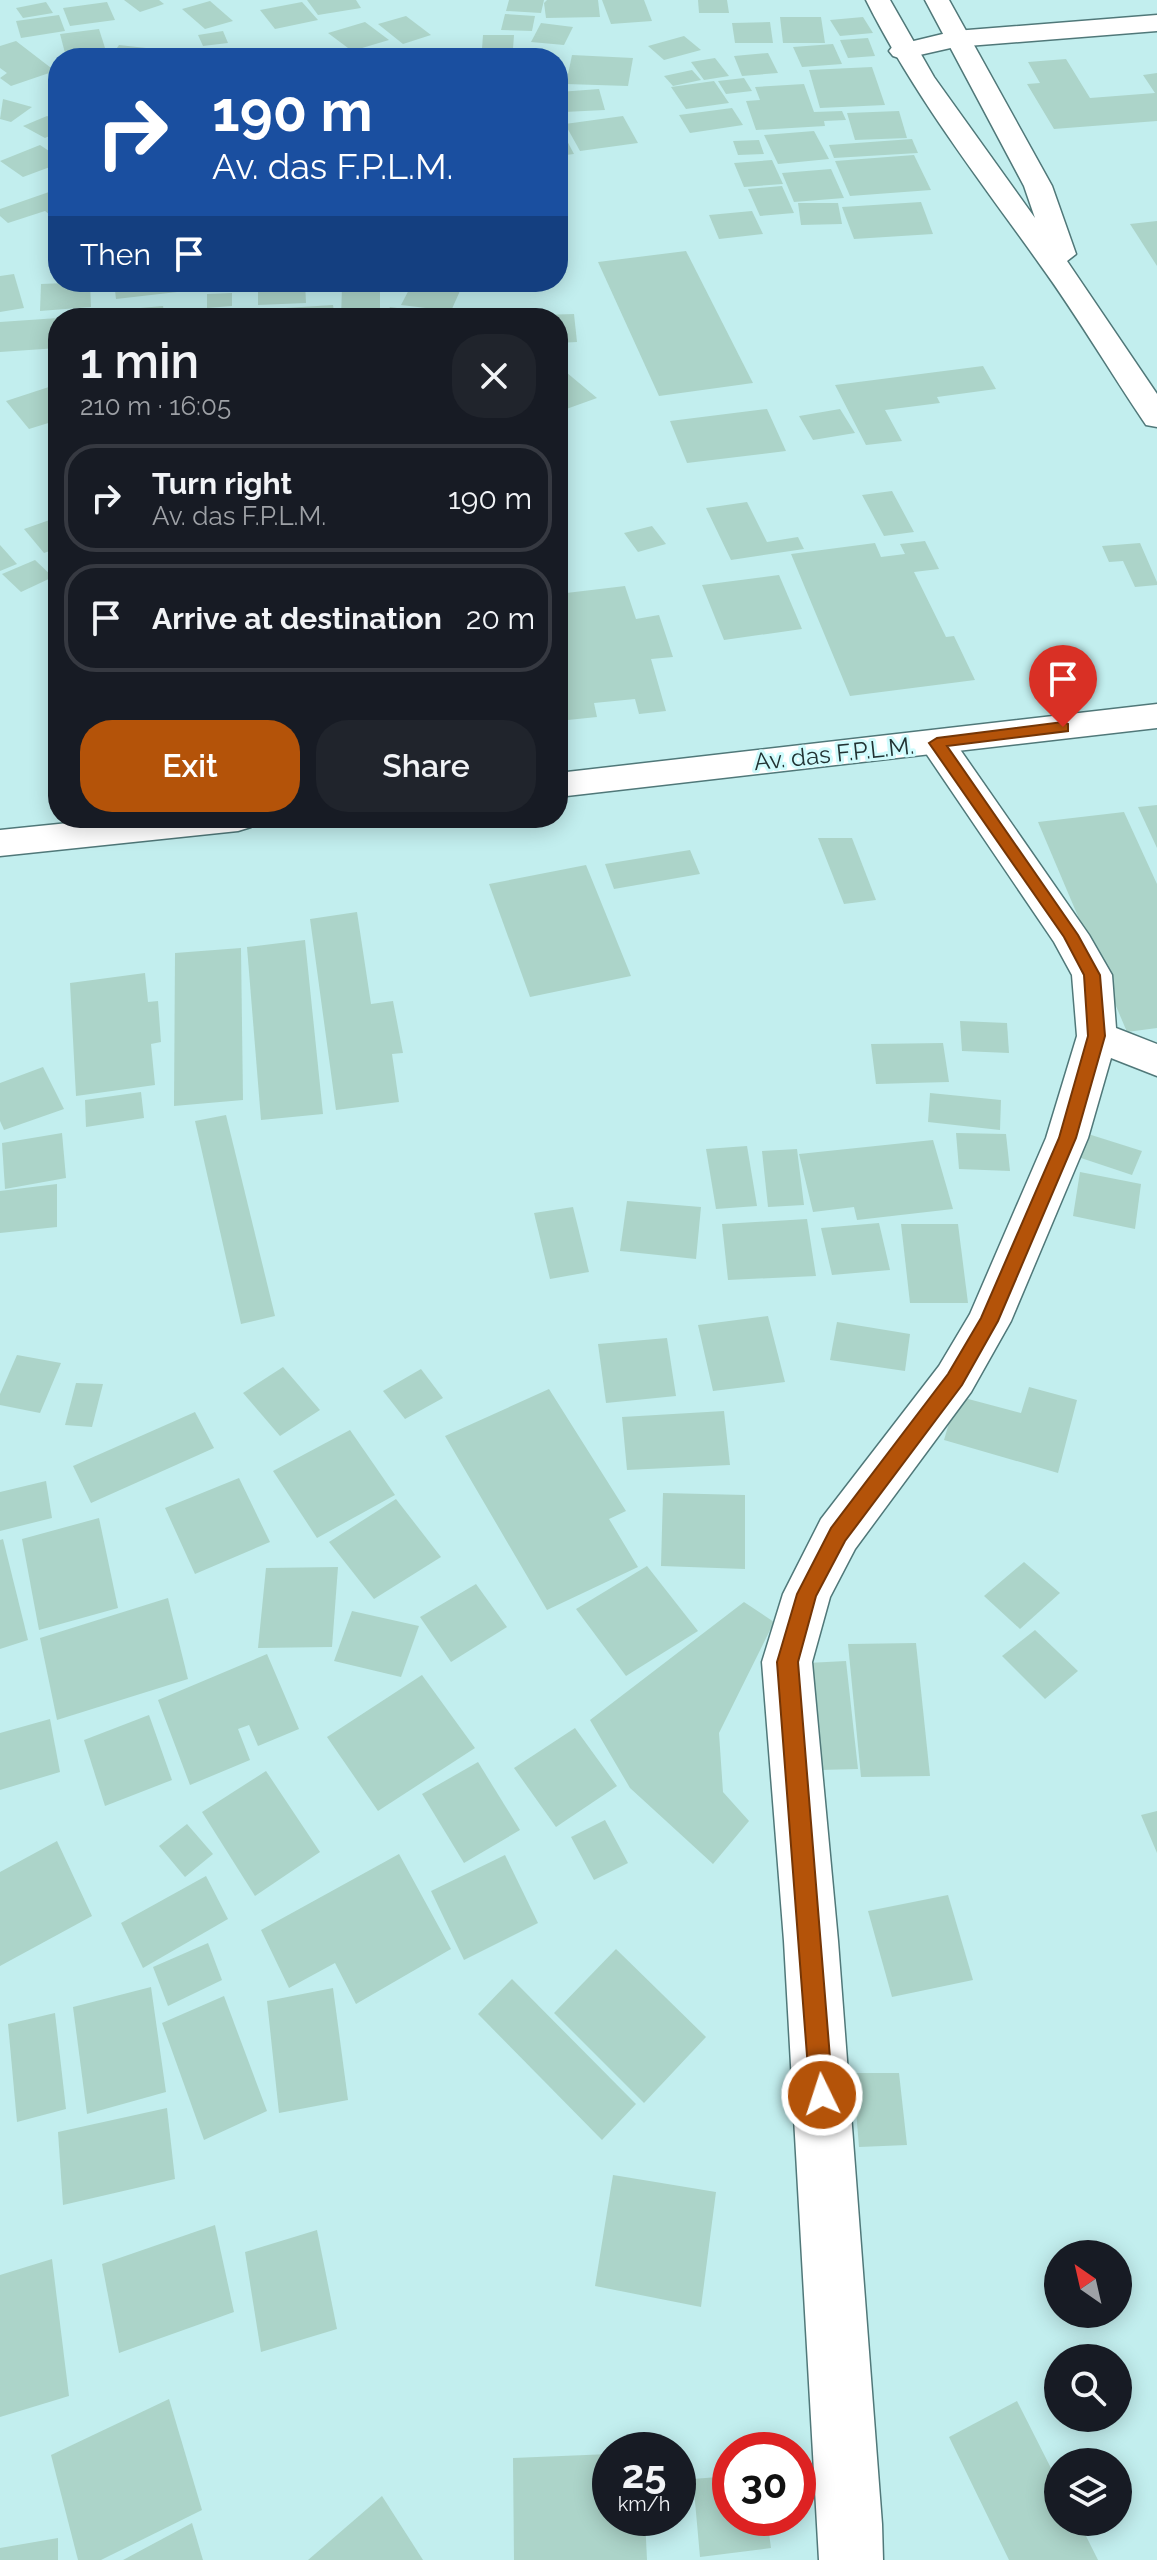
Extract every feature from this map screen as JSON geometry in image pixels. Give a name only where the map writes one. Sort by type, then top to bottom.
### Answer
[{"type":"street","points":[[878,0],[902,51],[1076,294],[1157,418]]},
{"type":"street","points":[[937,0],[955,39],[1038,186],[1076,294]]},
{"type":"street","points":[[902,51],[955,39],[1157,23]]},
{"type":"street","name":"Av. das F.P.L.M.","points":[[568,784],[1157,716]]},
{"type":"street","points":[[851,2560],[811,1941],[787,1662],[807,1594],[838,1534],[955,1379],[989,1321],[1067,1138],[1097,1036],[1092,975],[1070,935],[937,743]]},
{"type":"street","points":[[0,843],[143,828]]},
{"type":"street","points":[[1097,1036],[1157,1061]]},
{"type":"building","points":[[124,0],[159,0],[164,4],[140,12]]},
{"type":"building","points":[[307,0],[356,0],[361,8],[318,15]]},
{"type":"building","points":[[509,0],[544,0],[541,13],[506,11]]},
{"type":"building","points":[[547,0],[598,0],[600,17],[546,18],[544,3]]},
{"type":"building","points":[[602,0],[644,0],[652,21],[611,24]]},
{"type":"building","points":[[698,0],[727,0],[729,13],[699,13]]},
{"type":"building","points":[[210,1],[233,21],[205,29],[182,9]]},
{"type":"building","points":[[46,2],[53,13],[23,18],[16,8]]},
{"type":"building","points":[[107,2],[115,20],[70,26],[63,8]]},
{"type":"building","points":[[302,2],[318,20],[275,29],[260,10]]},
{"type":"building","points":[[505,14],[535,16],[532,31],[501,30]]},
{"type":"building","points":[[59,15],[65,31],[21,38],[16,21]]},
{"type":"building","points":[[406,16],[431,35],[403,44],[378,24]]},
{"type":"building","points":[[780,17],[821,17],[825,43],[783,43]]},
{"type":"building","points":[[863,17],[873,33],[840,36],[830,20]]},
{"type":"building","points":[[365,22],[389,40],[362,48],[348,48],[328,33]]},
{"type":"building","points":[[770,22],[773,43],[735,43],[732,23]]},
{"type":"building","points":[[541,23],[573,27],[564,45],[531,42]]},
{"type":"building","points":[[99,29],[105,48],[64,48],[60,34]]},
{"type":"building","points":[[223,31],[228,43],[203,46],[198,35]]},
{"type":"building","points":[[483,35],[514,35],[513,48],[482,48]]},
{"type":"building","points":[[684,36],[701,50],[664,60],[648,46]]},
{"type":"building","points":[[868,38],[875,56],[848,58],[840,40]]},
{"type":"building","points":[[16,41],[48,66],[48,73],[11,86],[0,78],[7,73],[0,68],[0,46]]},
{"type":"building","points":[[833,44],[842,64],[802,67],[793,47]]},
{"type":"building","points":[[119,45],[146,48],[117,48]]},
{"type":"building","points":[[768,53],[778,73],[742,76],[734,56]]},
{"type":"building","points":[[572,55],[633,58],[628,86],[568,84]]},
{"type":"building","points":[[715,58],[729,76],[704,80],[691,62]]},
{"type":"building","points":[[1066,59],[1090,98],[1155,93],[1143,75],[1157,73],[1157,121],[1054,129],[1027,84],[1040,83],[1028,62]]},
{"type":"building","points":[[872,67],[885,105],[820,108],[809,70]]},
{"type":"building","points":[[692,70],[701,80],[673,86],[664,76]]},
{"type":"building","points":[[744,78],[752,91],[726,94],[718,81]]},
{"type":"building","points":[[714,81],[729,103],[686,109],[671,87]]},
{"type":"building","points":[[804,84],[814,112],[842,111],[846,120],[824,121],[825,126],[756,130],[746,101],[760,100],[755,87]]},
{"type":"building","points":[[599,89],[605,110],[568,112],[568,91]]},
{"type":"building","points":[[3,99],[32,107],[11,122],[0,119]]},
{"type":"building","points":[[732,108],[743,125],[690,133],[679,115]]},
{"type":"building","points":[[899,111],[907,138],[855,140],[847,113]]},
{"type":"building","points":[[47,116],[48,137],[45,138],[23,126]]},
{"type":"building","points":[[623,116],[638,143],[580,151],[568,124]]},
{"type":"building","points":[[814,131],[829,159],[778,164],[764,135]]},
{"type":"building","points":[[912,139],[918,153],[834,158],[829,145]]},
{"type":"building","points":[[759,140],[764,154],[738,155],[733,141]]},
{"type":"building","points":[[40,145],[48,150],[48,168],[23,177],[0,161]]},
{"type":"building","points":[[914,155],[931,190],[850,196],[835,161]]},
{"type":"building","points":[[772,160],[783,184],[744,187],[734,163]]},
{"type":"building","points":[[831,169],[844,198],[794,202],[782,173]]},
{"type":"building","points":[[782,186],[794,213],[760,216],[748,189]]},
{"type":"building","points":[[48,192],[48,213],[45,211],[8,223],[0,216],[0,209]]},
{"type":"building","points":[[921,202],[933,234],[854,239],[842,207]]},
{"type":"building","points":[[798,203],[838,203],[842,224],[801,225]]},
{"type":"building","points":[[752,211],[763,234],[719,239],[709,215]]},
{"type":"building","points":[[1157,221],[1157,266],[1130,224]]},
{"type":"building","points":[[686,251],[753,383],[659,396],[598,262]]},
{"type":"building","points":[[14,274],[24,308],[0,312],[0,276]]},
{"type":"building","points":[[41,284],[48,284],[48,292],[90,292],[91,307],[40,311]]},
{"type":"building","points":[[115,292],[177,292],[116,299]]},
{"type":"building","points":[[258,292],[305,292],[306,303],[258,305]]},
{"type":"building","points":[[342,292],[380,292],[380,308],[341,308]]},
{"type":"building","points":[[408,292],[460,292],[452,308],[401,305]]},
{"type":"building","points":[[232,293],[232,306],[207,308],[207,294]]},
{"type":"building","points":[[333,305],[333,308],[286,308]]},
{"type":"building","points":[[568,314],[574,314],[577,342],[568,342]]},
{"type":"building","points":[[48,319],[48,349],[0,352],[0,322]]},
{"type":"building","points":[[983,366],[996,389],[937,397],[940,403],[885,410],[902,441],[866,445],[835,385]]},
{"type":"building","points":[[568,374],[597,398],[568,408]]},
{"type":"building","points":[[48,387],[48,423],[29,429],[6,401]]},
{"type":"building","points":[[767,409],[786,451],[687,463],[670,421]]},
{"type":"building","points":[[840,409],[855,433],[813,440],[799,416]]},
{"type":"building","points":[[892,491],[914,532],[884,536],[862,495]]},
{"type":"building","points":[[747,502],[767,542],[798,537],[804,549],[731,560],[706,508]]},
{"type":"building","points":[[48,521],[48,552],[44,553],[24,529]]},
{"type":"building","points":[[652,526],[666,544],[638,552],[624,533]]},
{"type":"building","points":[[925,541],[939,569],[914,572],[946,637],[954,636],[975,680],[850,696],[791,554],[875,543],[881,557],[905,554],[900,544]]},
{"type":"building","points":[[1140,543],[1157,585],[1135,587],[1123,561],[1109,562],[1102,546]]},
{"type":"building","points":[[0,545],[17,564],[0,571]]},
{"type":"building","points":[[35,560],[48,572],[48,579],[21,592],[2,574]]},
{"type":"building","points":[[779,575],[802,629],[724,640],[702,585]]},
{"type":"building","points":[[625,586],[636,619],[659,615],[673,657],[651,659],[666,711],[639,714],[635,699],[594,703],[597,717],[568,720],[568,593]]},
{"type":"building","points":[[1157,805],[1157,848],[1138,807]]},
{"type":"building","points":[[1124,812],[1157,884],[1157,1028],[1127,1032],[1038,822]]},
{"type":"building","points":[[818,838],[852,838],[876,900],[844,904]]},
{"type":"building","points":[[690,850],[700,874],[614,889],[605,864]]},
{"type":"building","points":[[586,865],[631,976],[530,997],[489,884]]},
{"type":"building","points":[[357,912],[371,1004],[393,1001],[403,1053],[392,1054],[399,1102],[336,1110],[310,919]]},
{"type":"building","points":[[305,940],[323,1114],[261,1120],[247,947]]},
{"type":"building","points":[[241,948],[243,1100],[174,1106],[175,953]]},
{"type":"building","points":[[145,973],[148,1002],[158,1001],[161,1042],[151,1044],[155,1085],[76,1096],[70,983]]},
{"type":"building","points":[[960,1021],[1007,1023],[1009,1053],[962,1051]]},
{"type":"building","points":[[943,1043],[949,1082],[876,1084],[871,1044]]},
{"type":"building","points":[[43,1067],[64,1109],[4,1130],[0,1121],[0,1083]]},
{"type":"building","points":[[141,1092],[144,1118],[86,1127],[85,1100]]},
{"type":"building","points":[[930,1093],[1001,1100],[1000,1130],[928,1122]]},
{"type":"building","points":[[226,1115],[275,1316],[241,1324],[195,1121]]},
{"type":"building","points":[[62,1133],[66,1178],[5,1189],[2,1143]]},
{"type":"building","points":[[956,1133],[1006,1134],[1010,1171],[959,1169]]},
{"type":"building","points":[[1085,1133],[1142,1151],[1132,1175],[1075,1156]]},
{"type":"building","points":[[933,1140],[953,1209],[857,1220],[854,1207],[813,1212],[799,1154]]},
{"type":"building","points":[[747,1146],[757,1206],[716,1209],[706,1149]]},
{"type":"building","points":[[797,1149],[804,1205],[768,1207],[762,1151]]},
{"type":"building","points":[[1080,1172],[1141,1184],[1135,1229],[1073,1216]]},
{"type":"building","points":[[57,1184],[57,1227],[0,1233],[0,1191]]},
{"type":"building","points":[[627,1201],[701,1207],[696,1259],[620,1251]]},
{"type":"building","points":[[573,1207],[589,1272],[550,1279],[534,1213]]},
{"type":"building","points":[[807,1219],[816,1276],[728,1280],[722,1224]]},
{"type":"building","points":[[879,1223],[890,1270],[832,1275],[821,1228]]},
{"type":"building","points":[[901,1224],[958,1224],[968,1303],[910,1303]]},
{"type":"building","points":[[768,1316],[785,1382],[713,1391],[698,1325]]},
{"type":"building","points":[[837,1322],[910,1334],[905,1371],[830,1360]]},
{"type":"building","points":[[667,1338],[676,1396],[606,1403],[598,1344]]},
{"type":"building","points":[[17,1355],[61,1363],[40,1413],[0,1405],[0,1394]]},
{"type":"building","points":[[283,1367],[320,1410],[280,1436],[243,1393]]},
{"type":"building","points":[[421,1369],[443,1398],[405,1419],[383,1391]]},
{"type":"building","points":[[76,1383],[103,1384],[92,1427],[65,1425]]},
{"type":"building","points":[[1029,1387],[1077,1400],[1058,1473],[944,1440],[957,1396],[1021,1413]]},
{"type":"building","points":[[549,1389],[626,1511],[609,1519],[638,1567],[547,1610],[445,1436]]},
{"type":"building","points":[[724,1411],[730,1465],[627,1470],[622,1417]]},
{"type":"building","points":[[195,1412],[214,1448],[91,1503],[73,1466]]},
{"type":"building","points":[[350,1430],[395,1495],[317,1538],[273,1471]]},
{"type":"building","points":[[239,1478],[270,1542],[195,1574],[165,1508]]},
{"type":"building","points":[[46,1481],[52,1518],[0,1531],[0,1492]]},
{"type":"building","points":[[663,1493],[745,1495],[745,1569],[661,1566]]},
{"type":"building","points":[[396,1499],[441,1557],[374,1599],[329,1542]]},
{"type":"building","points":[[99,1518],[118,1608],[39,1630],[22,1539]]},
{"type":"building","points":[[3,1539],[28,1640],[0,1649],[0,1540]]},
{"type":"building","points":[[1024,1562],[1060,1593],[1020,1629],[984,1596]]},
{"type":"building","points":[[647,1566],[698,1631],[626,1676],[576,1609]]},
{"type":"building","points":[[338,1567],[332,1647],[258,1648],[266,1568]]},
{"type":"building","points":[[476,1584],[507,1627],[451,1662],[420,1617]]},
{"type":"building","points":[[168,1598],[188,1679],[57,1720],[40,1638]]},
{"type":"building","points":[[744,1602],[774,1622],[719,1733],[723,1792],[749,1821],[713,1864],[630,1788],[590,1720]]},
{"type":"building","points":[[352,1611],[419,1626],[401,1677],[334,1661]]},
{"type":"building","points":[[1035,1630],[1078,1671],[1045,1699],[1002,1656]]},
{"type":"building","points":[[916,1643],[930,1776],[861,1777],[848,1644]]},
{"type":"building","points":[[267,1654],[299,1729],[258,1746],[249,1725],[238,1729],[250,1760],[190,1785],[158,1700]]},
{"type":"building","points":[[846,1661],[858,1769],[819,1770],[807,1663]]},
{"type":"building","points":[[422,1675],[475,1748],[378,1811],[327,1737]]},
{"type":"building","points":[[149,1715],[172,1780],[105,1806],[84,1740]]},
{"type":"building","points":[[50,1719],[60,1772],[0,1790],[0,1733]]},
{"type":"building","points":[[575,1728],[617,1786],[556,1827],[514,1768]]},
{"type":"building","points":[[478,1762],[520,1830],[464,1863],[422,1794]]},
{"type":"building","points":[[266,1771],[320,1852],[255,1896],[202,1812]]},
{"type":"building","points":[[1157,1811],[1157,1853],[1141,1815]]},
{"type":"building","points":[[605,1820],[628,1863],[594,1880],[571,1837]]},
{"type":"building","points":[[187,1824],[213,1854],[185,1877],[159,1846]]},
{"type":"building","points":[[57,1841],[92,1916],[0,1966],[0,1872]]},
{"type":"building","points":[[399,1854],[451,1949],[356,2004],[335,1963],[289,1988],[261,1930]]},
{"type":"building","points":[[505,1855],[538,1923],[464,1960],[431,1891]]},
{"type":"building","points":[[206,1876],[228,1919],[143,1968],[121,1923]]},
{"type":"building","points":[[948,1895],[973,1980],[892,1997],[868,1911]]},
{"type":"building","points":[[208,1943],[222,1980],[168,2006],[153,1967]]},
{"type":"building","points":[[616,1949],[706,2037],[644,2103],[554,2013]]},
{"type":"building","points":[[512,1979],[636,2104],[602,2140],[478,2014]]},
{"type":"building","points":[[151,1987],[166,2092],[87,2114],[73,2007]]},
{"type":"building","points":[[333,1988],[348,2100],[279,2113],[267,2001]]},
{"type":"building","points":[[224,1996],[267,2111],[204,2140],[162,2023]]},
{"type":"building","points":[[55,2013],[66,2109],[17,2122],[8,2024]]},
{"type":"building","points":[[853,2073],[899,2073],[907,2145],[859,2147]]},
{"type":"building","points":[[167,2108],[175,2179],[63,2205],[58,2132]]},
{"type":"building","points":[[613,2175],[716,2192],[701,2307],[595,2286]]},
{"type":"building","points":[[215,2225],[234,2312],[119,2353],[102,2264]]},
{"type":"building","points":[[317,2230],[337,2329],[261,2352],[245,2252]]},
{"type":"building","points":[[52,2259],[69,2396],[0,2417],[0,2275]]},
{"type":"building","points":[[169,2399],[202,2510],[101,2560],[78,2560],[51,2455]]},
{"type":"building","points":[[1017,2401],[1044,2454],[1044,2536],[1086,2536],[1098,2560],[1009,2560],[949,2437]]},
{"type":"building","points":[[592,2455],[592,2536],[646,2536],[647,2560],[514,2560],[513,2458]]},
{"type":"building","points":[[712,2477],[712,2536],[769,2536],[771,2548],[700,2557],[696,2479]]},
{"type":"building","points":[[382,2496],[423,2560],[308,2560]]},
{"type":"building","points":[[192,2523],[203,2560],[123,2560]]},
{"type":"building","points":[[58,2538],[58,2560],[0,2560],[0,2548]]},
{"type":"route","points":[[822,2095],[787,1662],[807,1594],[838,1534],[955,1379],[989,1321],[1067,1138],[1097,1036],[1092,975],[1070,935],[937,743],[1063,727]]}]
